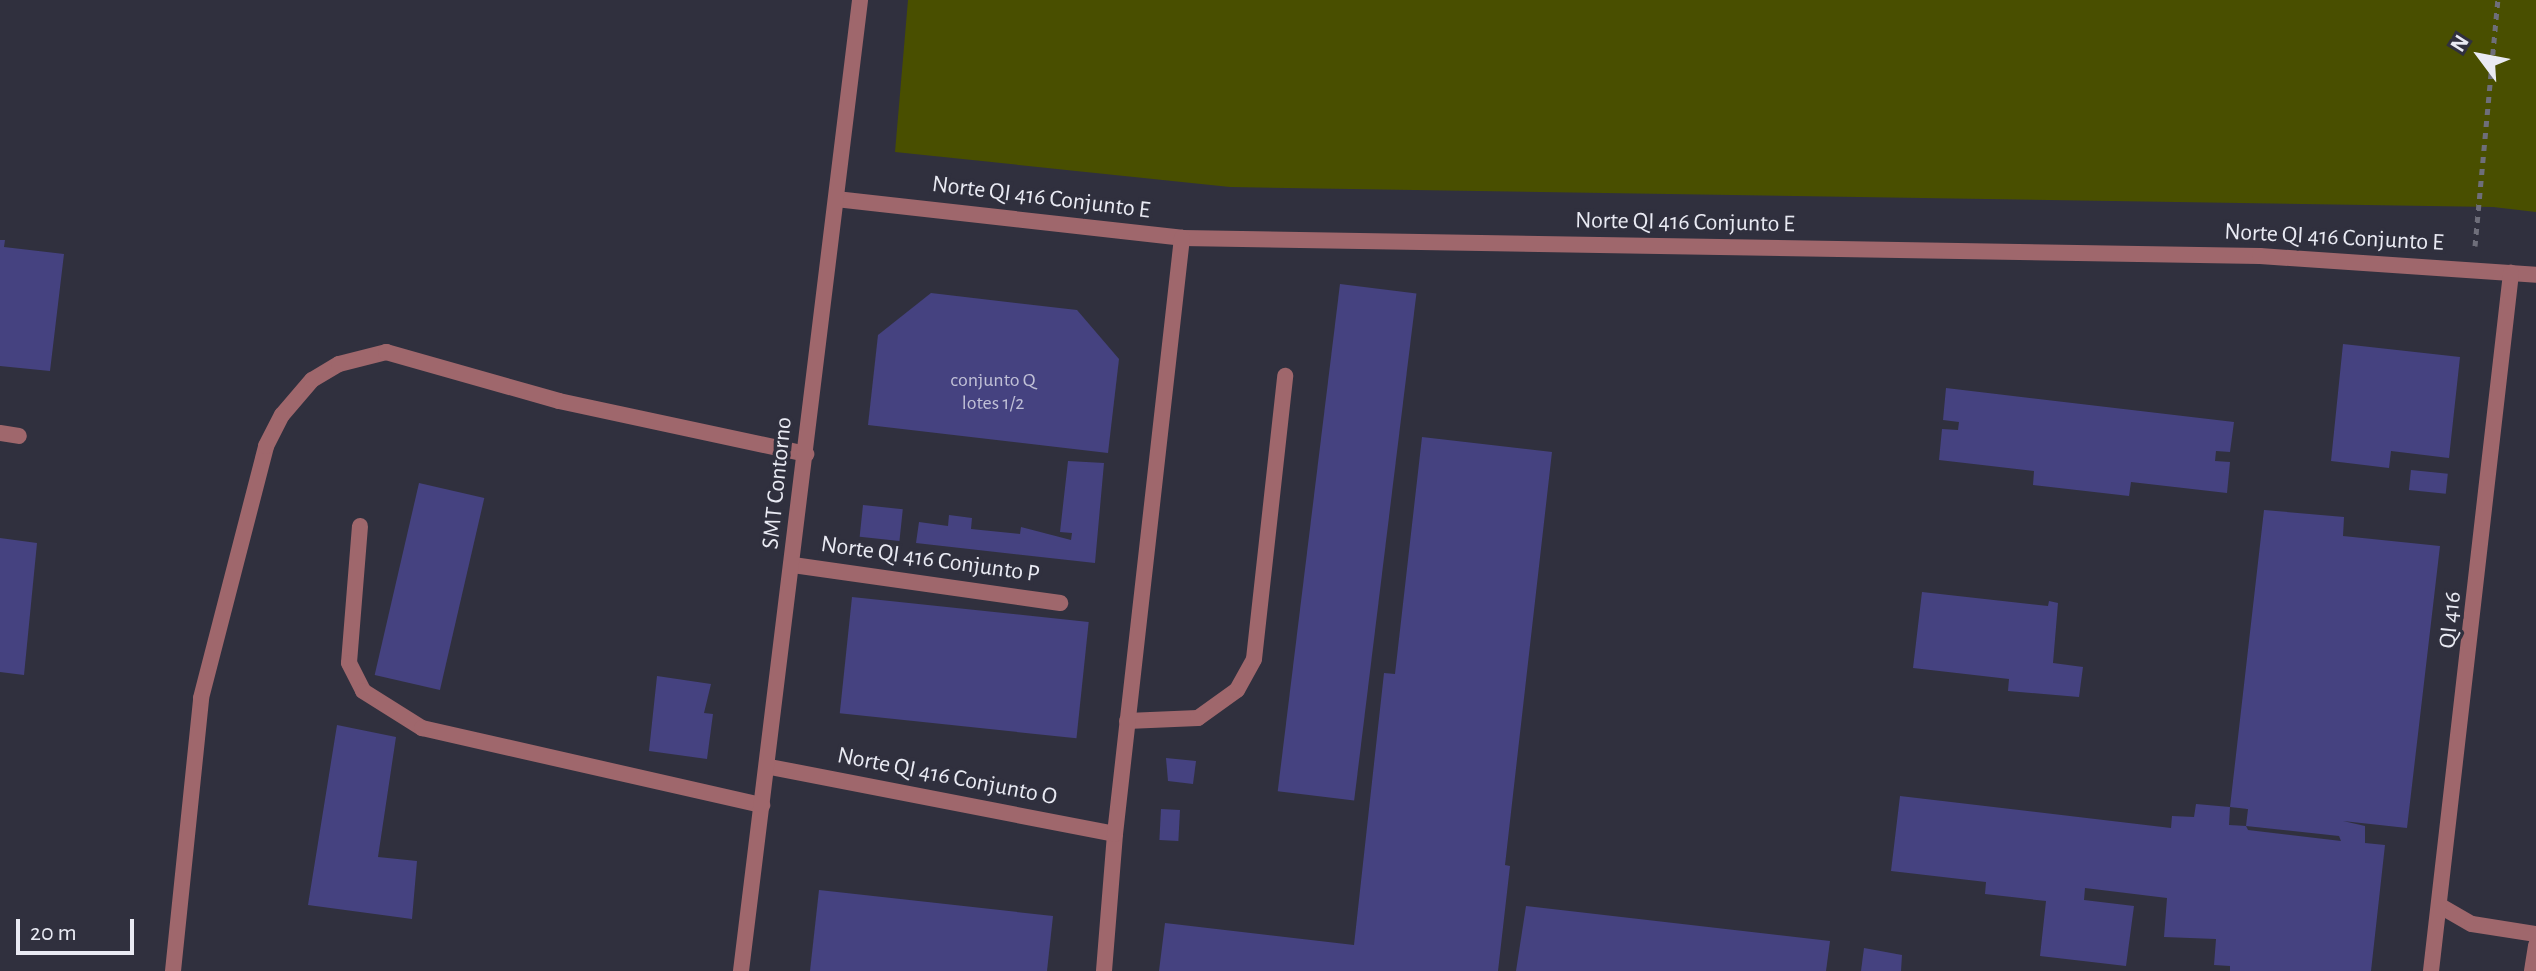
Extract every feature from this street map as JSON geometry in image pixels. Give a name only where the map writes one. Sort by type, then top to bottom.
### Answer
[{"type":"street","name":"SMT Contorno","points":[[741,971],[762,805],[770,767],[860,0]]},
{"type":"street","name":"Norte QI 416 Conjunto E","points":[[836,199],[1182,238],[2244,256],[2536,275]]},
{"type":"street","points":[[1104,971],[1127,721],[1182,238]]},
{"type":"street","name":"QI 416","points":[[2431,971],[2442,907],[2511,273]]},
{"type":"street","points":[[173,971],[201,698],[266,446],[282,415],[312,380],[339,364],[386,352],[559,401],[806,454]]},
{"type":"street","points":[[1127,721],[1176,722],[1208,714],[1237,690],[1254,659],[1285,376]]},
{"type":"street","points":[[0,433],[19,436]]},
{"type":"street","points":[[360,526],[349,663],[363,691],[422,728],[762,805]]},
{"type":"street","name":"Norte QI 416 Conjunto P","points":[[793,565],[1060,603]]},
{"type":"street","name":"Norte QI 416 Conjunto O","points":[[770,767],[1115,834]]},
{"type":"street","points":[[2442,907],[2472,924],[2536,934]]},
{"type":"street","points":[[2532,971],[2536,945]]},
{"type":"path","points":[[2473,271],[2498,0]]},
{"type":"green space","points":[[908,0],[2536,0],[2536,212],[2493,207],[1230,187],[895,152]]},
{"type":"building","points":[[0,240],[5,240],[4,247],[64,254],[50,371],[0,366]]},
{"type":"building","points":[[1340,284],[1416,293],[1354,801],[1278,791]]},
{"type":"building","points":[[931,293],[1077,310],[1119,359],[1108,453],[868,425],[878,335]]},
{"type":"building","points":[[2343,344],[2460,357],[2449,458],[2391,451],[2389,468],[2331,461]]},
{"type":"building","points":[[1946,388],[2234,422],[2230,452],[2216,451],[2215,461],[2230,462],[2227,493],[2131,482],[2129,496],[2033,485],[2034,471],[1939,460],[1942,429],[1958,430],[1959,422],[1943,420]]},
{"type":"building","points":[[1422,437],[1552,452],[1505,865],[1510,866],[1498,971],[1159,971],[1165,923],[1354,945],[1384,673],[1395,674]]},
{"type":"building","points":[[1068,461],[1104,463],[1095,563],[916,543],[919,522],[948,526],[949,515],[972,518],[971,529],[1020,534],[1021,527],[1071,540],[1072,533],[1060,532]]},
{"type":"building","points":[[2411,470],[2448,474],[2446,494],[2409,490]]},
{"type":"building","points":[[419,483],[484,498],[440,690],[375,675]]},
{"type":"building","points":[[863,505],[903,509],[899,541],[860,537]]},
{"type":"building","points":[[2264,510],[2344,517],[2343,536],[2440,546],[2407,828],[2343,821],[2365,826],[2365,843],[2385,845],[2371,971],[2230,971],[2230,966],[2214,965],[2216,939],[2164,937],[2167,898],[2085,888],[2084,900],[2134,906],[2126,966],[2040,956],[2046,901],[1985,894],[1986,882],[1891,871],[1900,796],[2171,828],[2172,816],[2194,817],[2196,804],[2230,807]],"holes":[[[2230,807],[2248,809],[2246,826],[2229,825]],[[2246,826],[2339,836],[2341,841],[2248,830]]]},
{"type":"building","points":[[0,538],[37,543],[24,675],[0,672]]},
{"type":"building","points":[[1922,592],[2048,606],[2049,601],[2058,603],[2053,663],[2083,667],[2079,697],[2008,691],[2009,679],[1913,668]]},
{"type":"building","points":[[852,597],[1089,622],[1076,738],[840,713]]},
{"type":"building","points":[[657,676],[711,684],[704,713],[713,714],[707,759],[649,751]]},
{"type":"building","points":[[337,725],[396,737],[378,857],[417,861],[412,919],[308,905]]},
{"type":"building","points":[[1166,758],[1196,761],[1193,784],[1168,781]]},
{"type":"building","points":[[1161,809],[1180,810],[1178,841],[1159,840]]},
{"type":"building","points":[[819,890],[1053,916],[1047,971],[810,971]]},
{"type":"building","points":[[1526,906],[1830,941],[1826,971],[1516,971]]},
{"type":"building","points":[[1864,948],[1902,955],[1901,971],[1861,971]]}]
